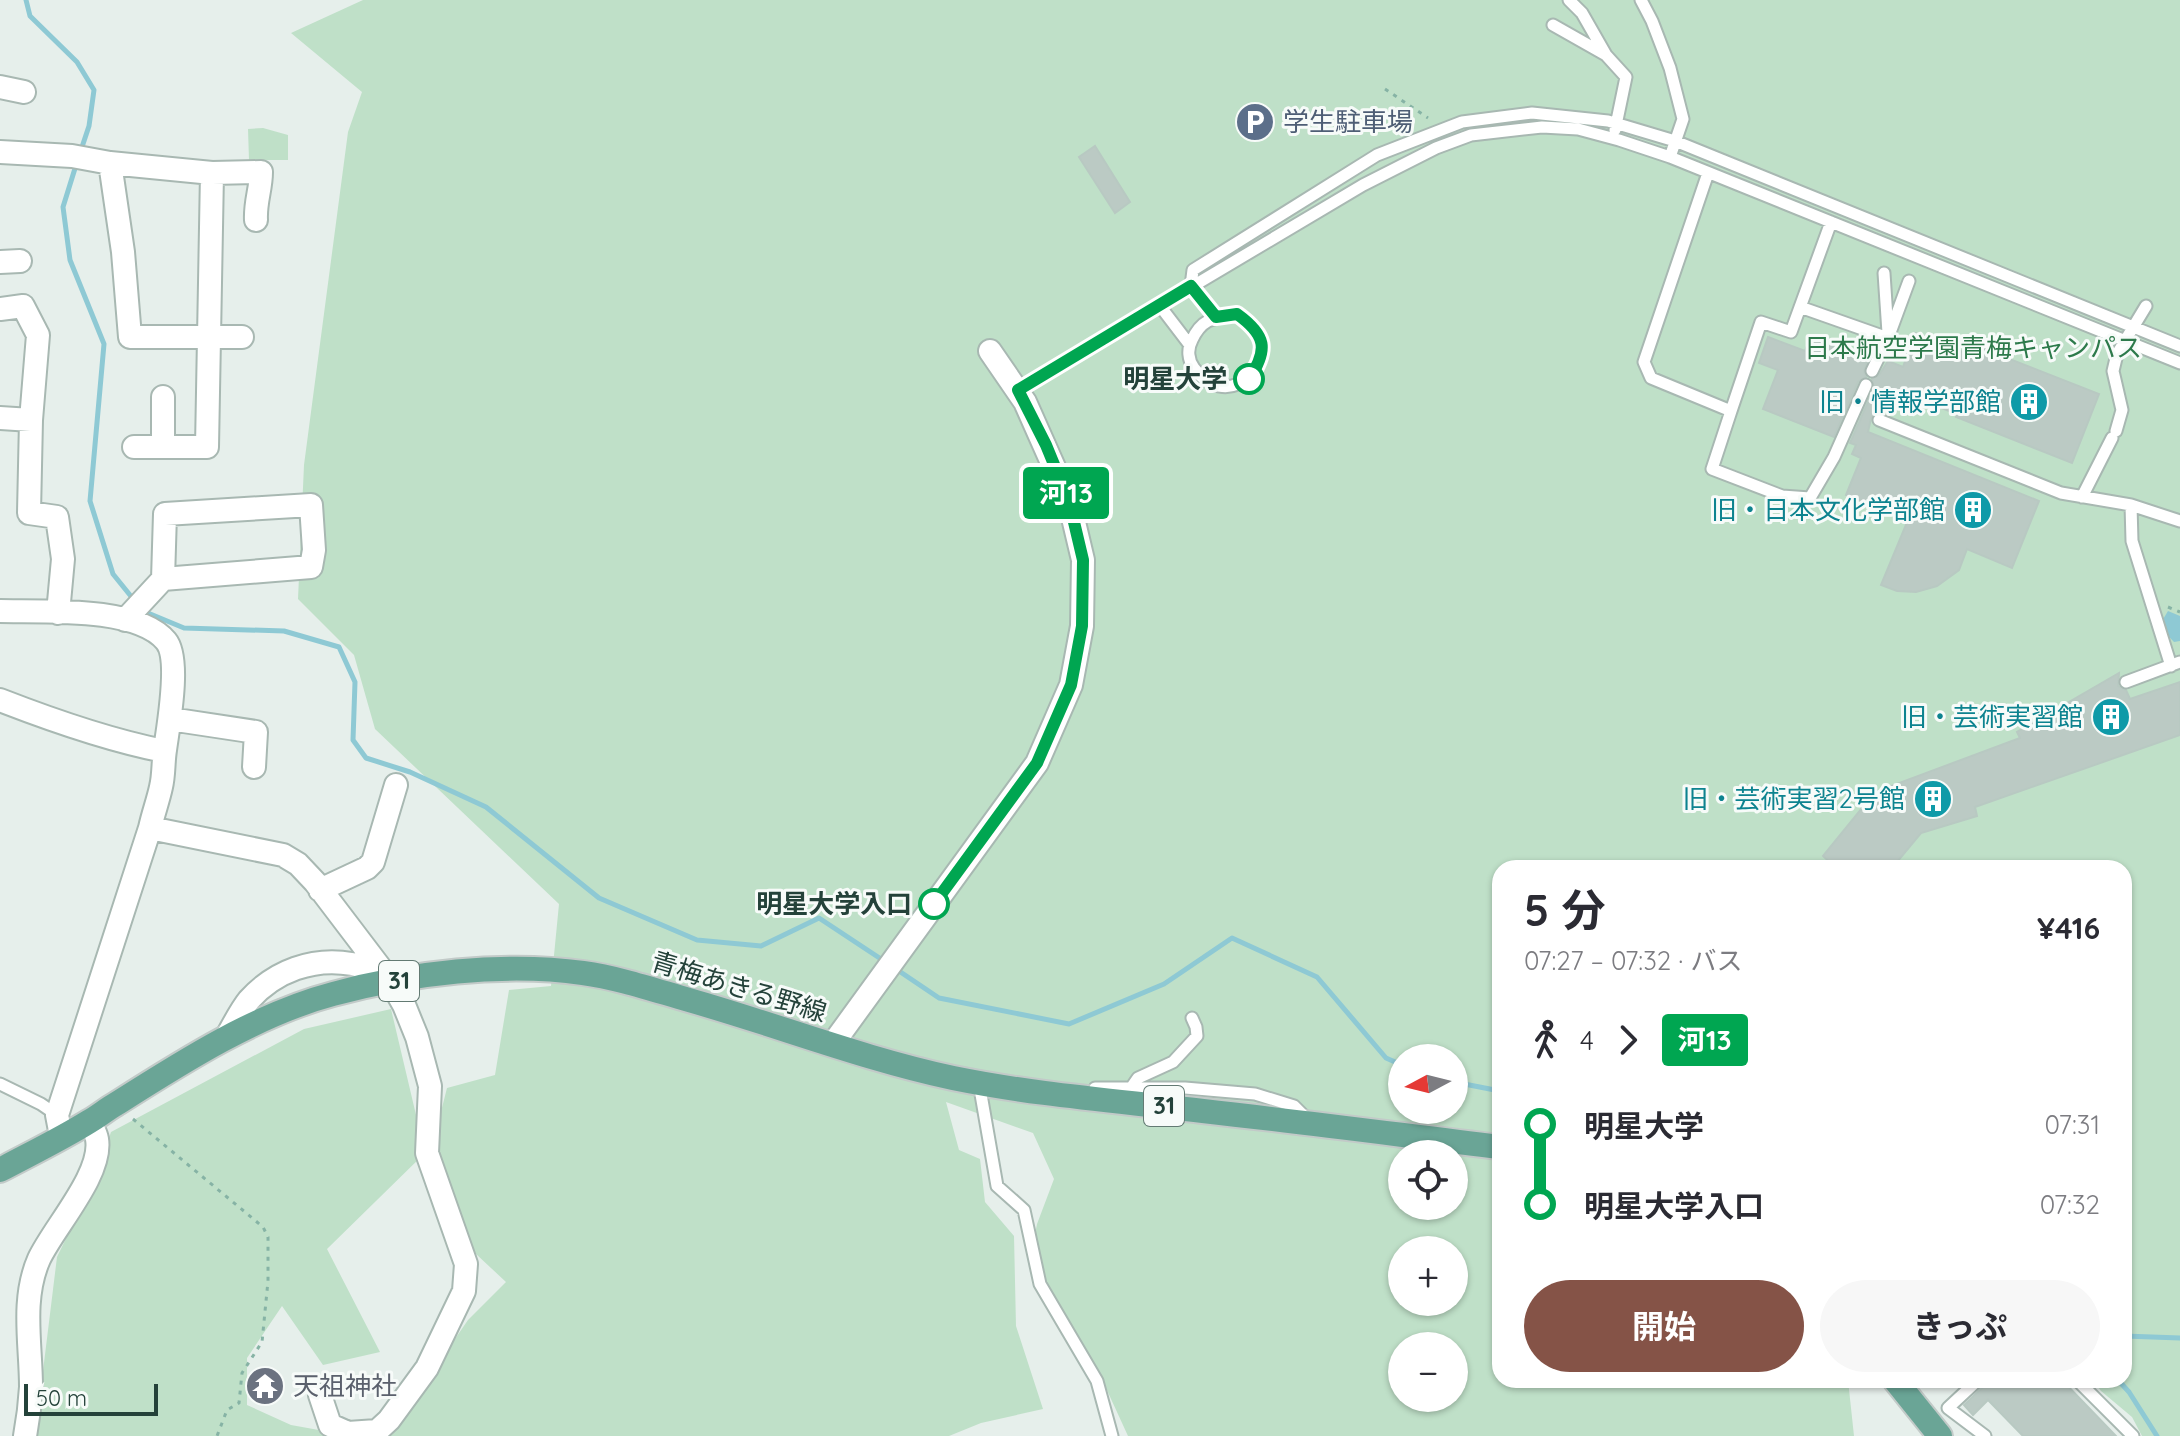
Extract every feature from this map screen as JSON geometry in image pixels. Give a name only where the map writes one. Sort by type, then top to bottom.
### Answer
[{"type":"main road","name":"青梅あきる野線","points":[[0,1170],[59,1126],[90,1121],[226,1038],[281,1012],[331,994],[391,982],[458,971],[497,969],[581,973],[628,982],[750,1017],[832,1045],[950,1077],[1028,1091],[1492,1146]]},
{"type":"main road","points":[[1901,1388],[1940,1436]]},
{"type":"street","points":[[0,87],[24,92]]},
{"type":"street","points":[[0,152],[212,173],[261,172],[255,202],[256,220]]},
{"type":"street","points":[[91,160],[123,252],[130,337],[242,337]]},
{"type":"street","points":[[134,447],[207,447],[212,173]]},
{"type":"street","points":[[0,309],[22,296],[38,335],[19,513],[57,517],[63,559],[58,613]]},
{"type":"street","points":[[832,1045],[1037,763],[1071,685],[1082,626],[1083,560],[1069,501],[1046,445],[1018,390],[990,351]]},
{"type":"street","points":[[163,397],[163,447]]},
{"type":"street","points":[[0,418],[31,420]]},
{"type":"street","points":[[128,617],[163,579],[165,514],[311,505],[314,550],[311,567],[163,579]]},
{"type":"street","points":[[0,611],[128,617],[165,640],[173,662],[162,783],[59,1126]]},
{"type":"street","points":[[0,700],[129,744],[164,751]]},
{"type":"street","points":[[170,719],[256,732],[254,767]]},
{"type":"street","points":[[320,890],[367,868],[373,862],[396,785]]},
{"type":"street","points":[[150,828],[283,855],[298,864],[391,982],[417,1037],[430,1086],[427,1153],[466,1264],[464,1291],[427,1368],[389,1420],[377,1431],[348,1433],[330,1425],[320,1395]]},
{"type":"street","points":[[226,1038],[247,1002],[271,979],[299,966],[332,962],[355,964],[391,982]]},
{"type":"street","points":[[25,1436],[31,1387],[27,1306],[31,1285],[38,1261],[86,1183],[95,1158],[97,1140],[90,1121]]},
{"type":"lane","points":[[1569,0],[1582,13],[1606,55],[1626,77],[1613,138]]},
{"type":"lane","points":[[1641,0],[1670,68],[1683,119],[1670,157]]},
{"type":"lane","points":[[1553,25],[1606,55]]},
{"type":"lane","points":[[1216,317],[1191,286],[1193,270],[1377,155],[1462,122],[1532,113],[1616,123],[1675,141],[2180,346]]},
{"type":"lane","points":[[1018,390],[1363,185],[1436,148],[1471,135],[1542,127],[1578,129],[1670,157],[2180,363]]},
{"type":"lane","points":[[1708,173],[1644,362],[1651,378],[1731,411]]},
{"type":"lane","points":[[1831,222],[1791,332],[1761,322],[1712,469],[1782,496],[1810,498],[1858,412],[1866,385]]},
{"type":"lane","points":[[1884,273],[1888,338]]},
{"type":"lane","points":[[1872,371],[1909,281]]},
{"type":"lane","points":[[1160,306],[1189,344]]},
{"type":"lane","points":[[2082,497],[2114,434],[2122,410],[2113,371],[2117,354],[2146,306]]},
{"type":"lane","points":[[1800,307],[1888,338]]},
{"type":"lane","points":[[1237,314],[1253,326],[1263,345],[1260,363],[1249,379],[1228,388],[1211,385],[1189,361],[1189,344],[1200,325],[1216,317],[1237,314]]},
{"type":"lane","points":[[1879,420],[2061,493],[2131,505],[2180,521]]},
{"type":"lane","points":[[2126,682],[2176,664],[2132,541],[2131,505]]},
{"type":"lane","points":[[1131,1088],[1138,1078],[1173,1062],[1197,1036],[1192,1018]]},
{"type":"lane","points":[[979,1082],[997,1186],[1024,1210],[1040,1284],[1097,1381],[1112,1436]]},
{"type":"lane","points":[[0,1084],[41,1104],[59,1126]]},
{"type":"lane","points":[[1077,1097],[1089,1088],[1185,1088],[1255,1094],[1294,1106],[1311,1123]]},
{"type":"lane","points":[[1969,1388],[1948,1408],[1985,1436]]},
{"type":"lane","points":[[2085,1388],[2133,1436]]},
{"type":"path","points":[[1385,89],[1428,118]]},
{"type":"path","points":[[115,1104],[263,1227],[268,1237],[268,1281],[262,1342],[242,1373],[239,1403],[227,1410],[217,1436]]},
{"type":"green space","name":"日本航空学園青梅キャンパス","points":[[363,0],[2180,0],[2180,1436],[2142,1436],[2132,1417],[2099,1388],[2132,1388],[2132,860],[1492,860],[1492,1388],[1849,1388],[1854,1436],[1128,1436],[1100,1375],[1052,1307],[1032,1249],[1037,1224],[1054,1179],[1033,1133],[946,1102],[959,1150],[980,1159],[985,1202],[1014,1236],[1016,1326],[1043,1409],[981,1423],[949,1436],[376,1436],[408,1407],[468,1320],[506,1282],[476,1254],[426,1171],[447,1088],[495,1075],[509,990],[551,986],[559,904],[375,729],[354,655],[298,599],[304,465],[348,132],[362,92],[291,33]]},
{"type":"green space","points":[[263,128],[288,135],[288,160],[249,160],[248,129]]},
{"type":"green space","points":[[391,1009],[425,1153],[327,1249],[380,1352],[323,1365],[282,1306],[247,1358],[247,1405],[291,1425],[352,1436],[35,1436],[57,1257],[95,1179],[111,1132],[304,1029]]},
{"type":"water","points":[[2168,611],[2180,616],[2180,641],[2174,642],[2159,626]]},
{"type":"building","points":[[1095,146],[1130,202],[1115,213],[1079,157]]},
{"type":"building","points":[[1915,333],[1975,357],[1979,347],[2099,394],[2072,463],[1885,386],[1868,432],[2039,501],[2012,568],[1967,549],[1959,570],[1937,586],[1916,592],[1897,591],[1881,585],[1908,520],[1846,495],[1861,458],[1852,454],[1856,445],[1850,443],[1874,388],[1872,379],[1879,375],[1888,361],[1903,367]]},
{"type":"building","points":[[1768,337],[1805,351],[1810,338],[1868,360],[1864,371],[1866,377],[1858,382],[1834,437],[1763,409],[1778,370],[1759,363]]},
{"type":"building","points":[[2119,673],[2118,686],[2126,690],[2130,699],[2180,682],[2180,735],[1975,807],[1977,816],[1921,833],[1899,860],[1827,860],[1823,856],[1875,792],[2020,738],[2017,732]]},
{"type":"building","points":[[1982,1388],[2070,1388],[2116,1436],[2023,1436],[1988,1400],[1973,1415],[1964,1405]]},
{"type":"waterway","points":[[26,0],[30,16],[77,62],[94,90],[89,126],[80,153]]},
{"type":"waterway","points":[[77,162],[63,207],[70,260],[104,344],[90,501],[113,574],[134,600]]},
{"type":"waterway","points":[[143,611],[184,628],[284,631],[339,647],[355,682],[353,740],[366,758],[410,772],[486,807],[599,898],[697,940],[761,946],[819,918],[884,961]]},
{"type":"waterway","points":[[896,969],[939,998],[1069,1024],[1164,984],[1232,938],[1317,977],[1388,1059]]},
{"type":"waterway","points":[[1468,1085],[1492,1089]]},
{"type":"waterway","points":[[2132,1336],[2180,1338]]},
{"type":"waterway","points":[[2125,1388],[2157,1436]]},
{"type":"bus line","name":"河13","points":[[934,904],[1037,763],[1071,685],[1082,626],[1083,560],[1069,501],[1046,445],[1018,390],[1191,286],[1216,317],[1237,314],[1253,326],[1263,345],[1260,363],[1249,379]]},
{"type":"place","name":"学生駐車場","points":[[1255,122]]},
{"type":"place","name":"明星大学","points":[[1249,379]]},
{"type":"place","name":"旧・情報学部館","points":[[2029,402]]},
{"type":"place","name":"旧・日本文化学部館","points":[[1973,510]]},
{"type":"place","name":"旧・芸術実習館","points":[[2111,717]]},
{"type":"place","name":"旧・芸術実習2号館","points":[[1933,799]]},
{"type":"place","name":"明星大学入口","points":[[934,904]]},
{"type":"place","name":"天祖神社","points":[[265,1386]]}]
